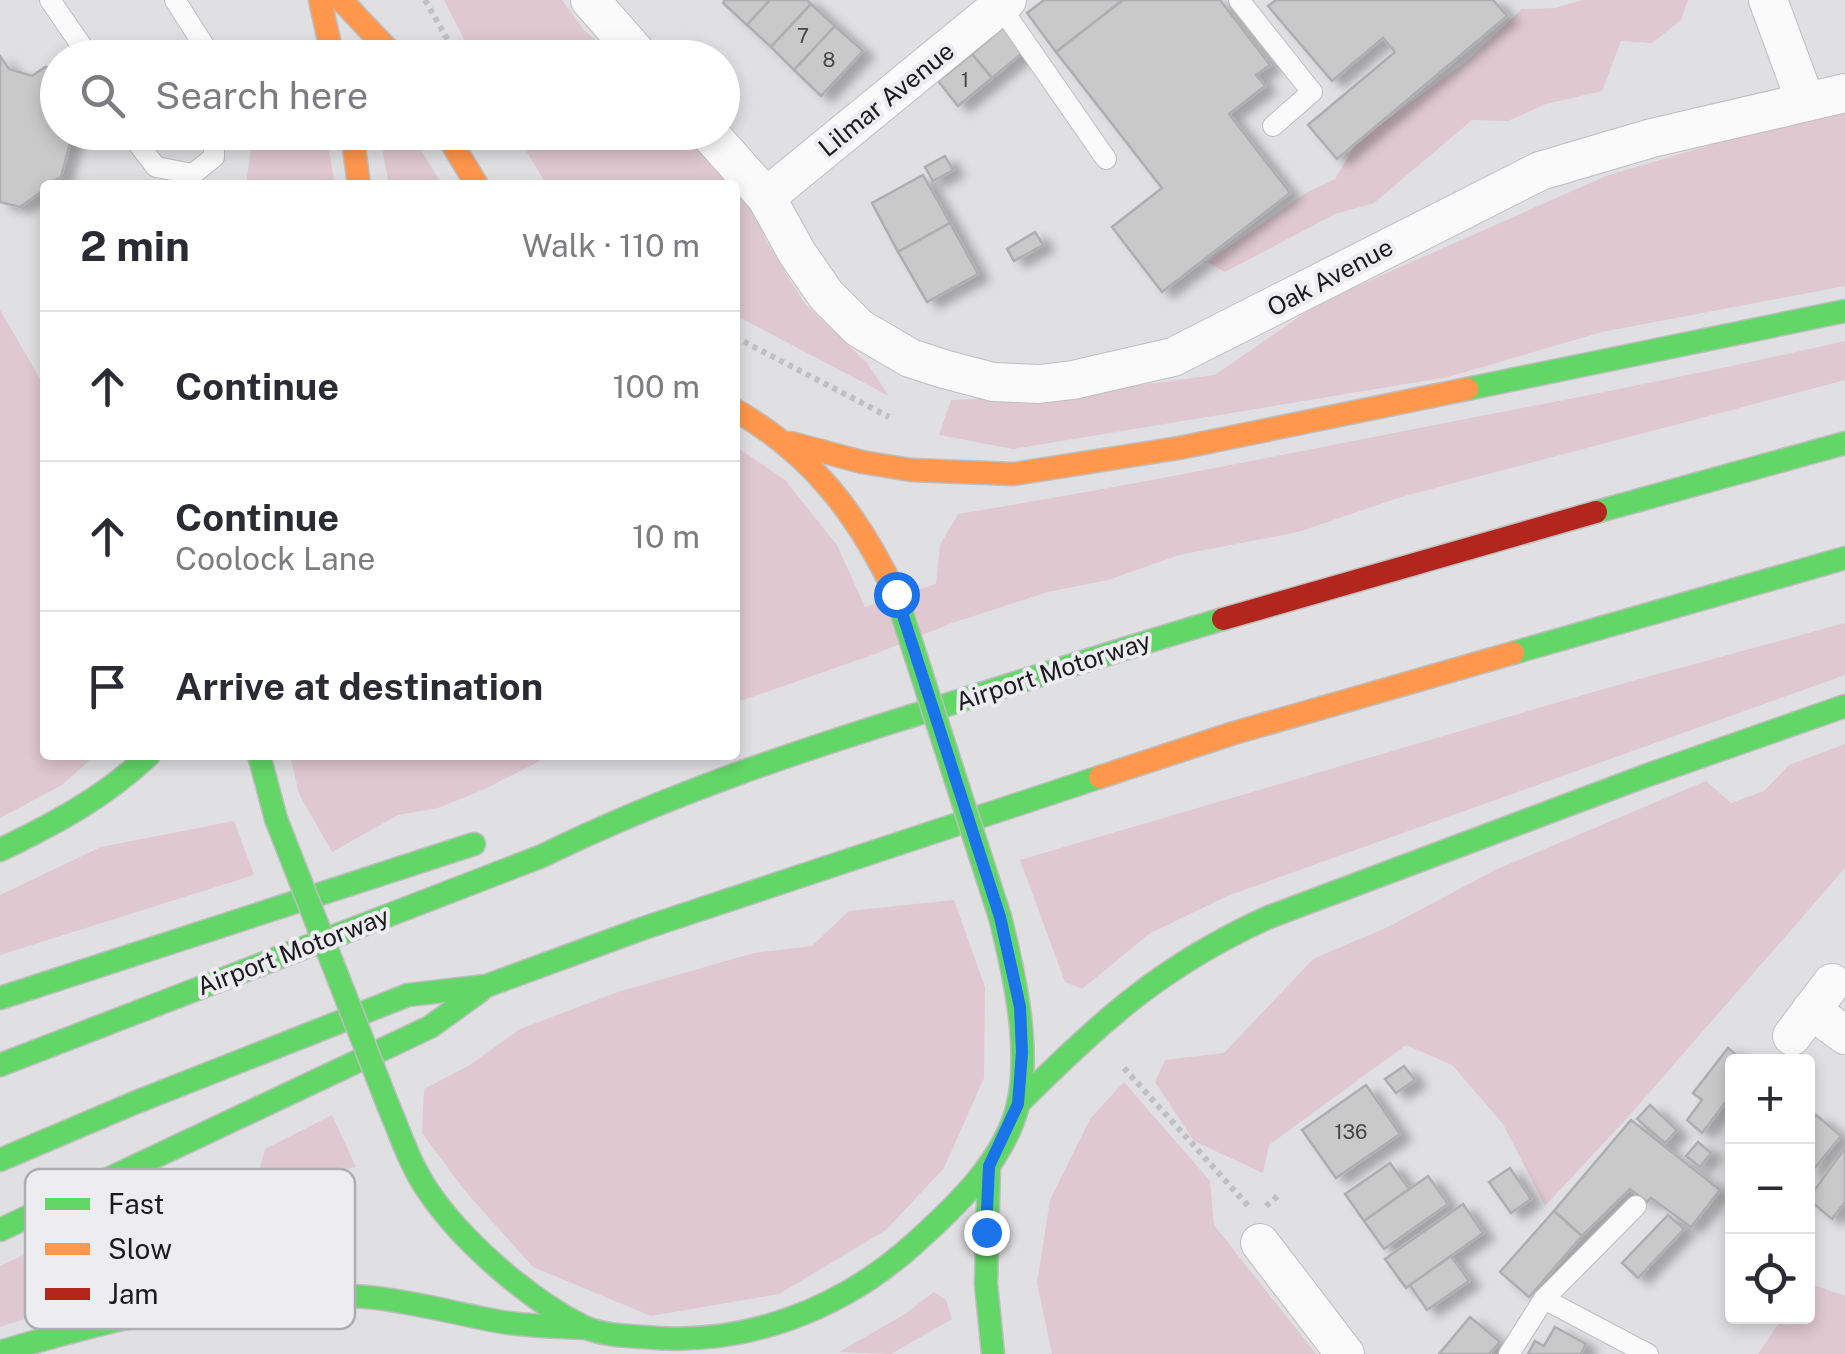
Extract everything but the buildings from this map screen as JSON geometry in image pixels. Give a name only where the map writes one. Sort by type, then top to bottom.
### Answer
[{"type":"main road","points":[[320,0],[330,40]]},
{"type":"main road","points":[[341,0],[379,40]]},
{"type":"main road","points":[[354,150],[358,180]]},
{"type":"main road","points":[[456,150],[474,180]]},
{"type":"main road","points":[[790,444],[911,470],[1014,474],[1179,448],[1845,311]]},
{"type":"main road","points":[[740,413],[790,444],[847,505],[876,550],[896,594],[1000,917],[1020,1007],[1018,1104]]},
{"type":"main road","name":"Airport Motorway","points":[[0,1065],[542,856],[609,821],[822,744],[1166,635],[1845,443]]},
{"type":"main road","points":[[0,1160],[408,995],[486,986],[644,928],[1234,733],[1845,558]]},
{"type":"main road","points":[[664,1343],[730,1336],[817,1310],[852,1292],[909,1250],[989,1166],[1018,1104],[1090,1031],[1173,967],[1216,942],[1282,912],[1845,706]]},
{"type":"main road","points":[[0,850],[72,814],[143,760]]},
{"type":"main road","points":[[260,760],[276,819],[388,1105],[426,1188],[454,1224],[492,1262],[588,1328]]},
{"type":"main road","points":[[560,824],[609,821]]},
{"type":"main road","points":[[0,998],[493,838]]},
{"type":"main road","points":[[131,1169],[430,1027],[486,986]]},
{"type":"main road","points":[[989,1166],[984,1264],[985,1314],[992,1354]]},
{"type":"main road","points":[[0,1230],[25,1218]]},
{"type":"main road","points":[[355,1298],[407,1302],[524,1324],[588,1328],[706,1354]]},
{"type":"main road","points":[[0,1352],[80,1329]]},
{"type":"street","points":[[590,0],[625,40]]},
{"type":"street","points":[[1768,0],[1805,100]]},
{"type":"street","name":"Lilmar Avenue","points":[[766,197],[1003,3]]},
{"type":"street","name":"Oak Avenue","points":[[724,150],[766,197],[826,295],[859,328],[910,358],[993,382],[1074,380],[1173,358],[1540,171],[1652,138],[1845,93]]},
{"type":"street","points":[[1812,1010],[1845,1035]]},
{"type":"street","points":[[1260,1243],[1345,1354]]},
{"type":"lane","points":[[50,0],[78,40]]},
{"type":"lane","points":[[175,0],[201,40]]},
{"type":"lane","points":[[1239,0],[1312,92],[1273,126]]},
{"type":"lane","points":[[1003,3],[1106,159]]},
{"type":"lane","points":[[143,150],[156,167],[193,174],[214,157],[214,150]]},
{"type":"lane","points":[[1510,1354],[1544,1299],[1636,1206]]},
{"type":"lane","points":[[1544,1299],[1648,1354]]},
{"type":"path","points":[[425,0],[448,40]]},
{"type":"path","points":[[1124,1068],[1256,1214],[1282,1193]]},
{"type":"shaded area","points":[[444,0],[562,0],[596,40],[464,40]]},
{"type":"shaded area","points":[[1582,0],[1688,0],[1681,20],[1652,43],[1621,41],[1602,91],[1546,104],[1508,121],[1472,120],[1374,203],[1335,214],[1225,272],[1207,262],[1306,193],[1335,179],[1357,142],[1467,61],[1522,9],[1555,8]]},
{"type":"shaded area","points":[[1845,111],[1845,286],[1602,332],[1448,377],[1013,449],[939,435],[951,400],[1066,395],[1215,375],[1319,303],[1606,176],[1798,119]]},
{"type":"shaded area","points":[[251,150],[329,150],[334,180],[247,180]]},
{"type":"shaded area","points":[[382,150],[421,150],[439,180],[388,180]]},
{"type":"shaded area","points":[[525,150],[719,150],[744,173],[765,239],[805,304],[867,363],[889,396],[740,318],[740,180],[544,180]]},
{"type":"shaded area","points":[[0,310],[40,378],[40,760],[90,760],[62,785],[0,818]]},
{"type":"shaded area","points":[[1845,341],[1845,380],[1401,497],[1298,532],[1179,555],[1108,580],[1048,592],[740,701],[740,449],[785,480],[837,545],[865,607],[936,584],[940,545],[958,514],[1678,377]]},
{"type":"shaded area","points":[[1845,623],[1845,675],[1227,896],[1149,934],[1082,989],[1065,982],[1020,860],[1614,686]]},
{"type":"shaded area","points":[[1845,744],[1845,868],[1629,1116],[1545,1206],[1503,1124],[1452,1065],[1406,1045],[1269,1145],[1263,1173],[1194,1141],[1155,1082],[1165,1060],[1224,1053],[1313,959],[1388,927],[1495,870],[1706,781],[1731,803],[1764,791],[1789,765]]},
{"type":"shaded area","points":[[291,760],[541,760],[438,808],[398,815],[332,852],[299,794]]},
{"type":"shaded area","points":[[234,821],[254,875],[0,955],[0,895],[101,847]]},
{"type":"shaded area","points":[[954,900],[985,987],[984,1078],[944,1168],[886,1230],[779,1294],[651,1316],[533,1267],[465,1191],[422,1133],[424,1089],[470,1065],[520,1029],[618,992],[754,953],[812,946],[849,911]]},
{"type":"shaded area","points":[[1124,1082],[1210,1181],[1214,1225],[1316,1354],[1052,1354],[1037,1283],[1050,1200],[1090,1119]]},
{"type":"shaded area","points":[[332,1115],[356,1167],[259,1169],[265,1149]]},
{"type":"shaded area","points":[[25,1254],[25,1319],[0,1327],[0,1266]]},
{"type":"shaded area","points":[[1815,1285],[1845,1296],[1845,1354],[1758,1354],[1778,1324],[1815,1324]]},
{"type":"shaded area","points":[[934,1292],[946,1300],[952,1319],[891,1354],[839,1352],[905,1314]]},
{"type":"traffic: fast","points":[[1467,389],[1845,311]]},
{"type":"traffic: fast","points":[[1596,512],[1845,443]]},
{"type":"traffic: fast","points":[[1513,653],[1845,558]]},
{"type":"traffic: fast","points":[[896,595],[1000,917]]},
{"type":"traffic: fast","points":[[0,1065],[542,856],[639,812],[738,774],[1223,619]]},
{"type":"traffic: fast","points":[[1018,1104],[1134,998],[1196,955],[1269,917],[1645,776],[1845,706]]},
{"type":"traffic: fast","points":[[0,850],[78,809],[143,760]]},
{"type":"traffic: fast","points":[[260,760],[276,819]]},
{"type":"traffic: fast","points":[[0,1160],[408,995],[486,986],[644,928],[1100,777]]},
{"type":"traffic: fast","points":[[276,819],[388,1105]]},
{"type":"traffic: fast","points":[[0,998],[474,844]]},
{"type":"traffic: fast","points":[[388,1105],[420,1178],[457,1228],[518,1284],[584,1327],[614,1335],[681,1339],[718,1336],[789,1319],[823,1305],[886,1267],[962,1198],[1002,1145],[1018,1105],[1023,1059],[1015,986],[1000,917]]},
{"type":"traffic: fast","points":[[129,1169],[430,1027],[480,991]]},
{"type":"traffic: fast","points":[[989,1166],[986,1284],[993,1354]]},
{"type":"traffic: fast","points":[[0,1230],[25,1218]]},
{"type":"traffic: fast","points":[[355,1296],[502,1322],[585,1328]]},
{"type":"traffic: fast","points":[[0,1352],[83,1329]]},
{"type":"traffic: slow","points":[[320,0],[329,40]]},
{"type":"traffic: slow","points":[[341,0],[379,40]]},
{"type":"traffic: slow","points":[[354,150],[358,180]]},
{"type":"traffic: slow","points":[[456,150],[474,180]]},
{"type":"traffic: slow","points":[[791,443],[911,470],[1014,474],[1179,448],[1467,389]]},
{"type":"traffic: slow","points":[[740,413],[787,446],[831,489],[866,539],[896,595]]},
{"type":"traffic: slow","points":[[1100,777],[1234,733],[1513,653]]},
{"type":"traffic: jam","points":[[1223,619],[1596,512]]},
{"type":"route","points":[[896,594],[1000,917],[1020,1007],[1018,1104],[989,1166],[986,1232]]}]
